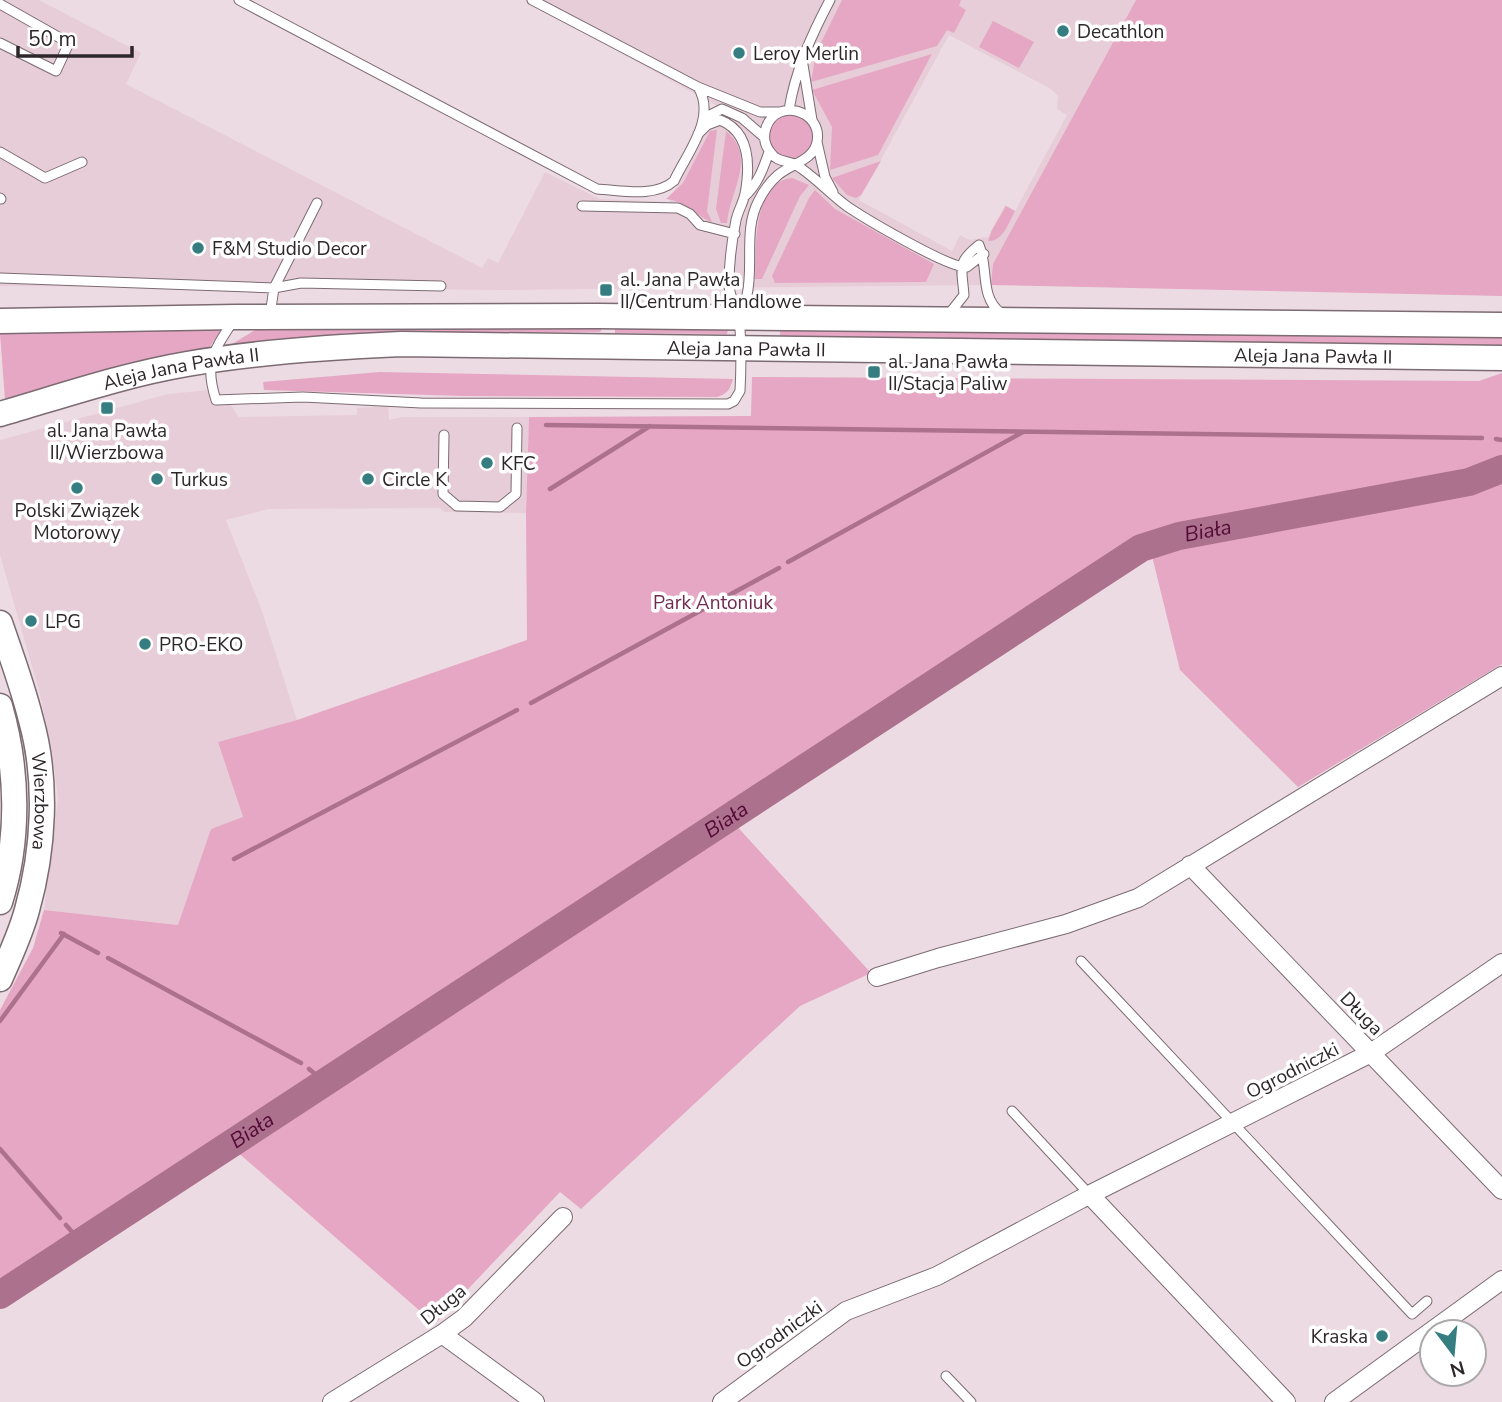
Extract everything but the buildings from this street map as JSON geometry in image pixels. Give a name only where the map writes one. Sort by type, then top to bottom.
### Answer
[{"type":"main road","name":"Aleja Jana Pawła II","points":[[0,321],[598,316],[1502,325]]},
{"type":"main road","points":[[598,316],[606,323],[608,334],[598,347]]},
{"type":"main road","name":"Aleja Jana Pawła II","points":[[0,414],[138,375],[212,360],[340,347],[401,344],[1502,358]]},
{"type":"main road","name":"Wierzbowa","points":[[0,623],[32,722],[39,764],[41,803],[41,827],[27,911],[3,967]]},
{"type":"main road","name":"Wierzbowa","points":[[0,706],[9,742],[14,795],[10,856],[0,902]]},
{"type":"street","points":[[877,977],[1100,913],[1138,898],[1502,677]]},
{"type":"street","name":"Długa","points":[[1190,865],[1502,1190]]},
{"type":"street","name":"Ogrodniczki","points":[[722,1402],[846,1311],[937,1276],[1090,1195],[1371,1053],[1502,963]]},
{"type":"street","points":[[1090,1195],[1286,1402]]},
{"type":"street","name":"Długa","points":[[331,1402],[442,1334],[474,1308],[563,1217]]},
{"type":"street","points":[[1334,1402],[1502,1280]]},
{"type":"street","points":[[442,1334],[535,1402]]},
{"type":"lane","points":[[239,0],[597,189],[651,191],[668,186],[674,181],[704,118],[706,105],[698,88]]},
{"type":"lane","points":[[532,0],[698,88],[760,112],[806,114],[812,120]]},
{"type":"lane","points":[[830,0],[810,39],[785,111],[772,118],[766,127],[764,137],[769,152],[780,161],[793,163],[848,207],[942,261],[961,268],[972,265],[984,254],[988,295],[995,308],[1009,319]]},
{"type":"lane","points":[[0,4],[69,43],[56,71],[0,43]]},
{"type":"lane","points":[[803,63],[825,177],[835,197]]},
{"type":"lane","points":[[704,118],[722,109],[732,112],[764,137]]},
{"type":"lane","points":[[236,317],[212,352],[211,385],[216,401],[303,397],[421,403],[721,406],[734,401],[740,391],[738,317],[729,286],[738,212],[749,169],[746,149],[739,134],[729,124],[720,120],[707,125],[698,134]]},
{"type":"lane","points":[[738,317],[747,294],[751,224],[758,202],[776,177],[793,163],[809,156],[817,141]]},
{"type":"lane","points":[[0,152],[45,178],[82,162]]},
{"type":"lane","points":[[744,197],[760,176],[769,152]]},
{"type":"lane","points":[[270,317],[274,288],[317,202]]},
{"type":"lane","points":[[582,206],[678,208],[690,214],[700,225],[735,234]]},
{"type":"lane","points":[[942,318],[950,313],[964,295],[961,268]]},
{"type":"lane","points":[[0,278],[274,288],[301,283],[441,286]]},
{"type":"lane","points":[[444,435],[443,494],[457,506],[500,507],[516,494],[517,428]]},
{"type":"lane","points":[[1081,961],[1412,1314],[1427,1301]]},
{"type":"lane","points":[[1012,1111],[1090,1195]]},
{"type":"lane","points":[[946,1376],[971,1402]]},
{"type":"shaded area","points":[[0,0],[39,0],[141,53],[126,84],[482,268],[488,258],[498,263],[545,172],[600,199],[669,202],[717,106],[525,0],[1136,0],[993,264],[991,285],[501,290],[0,286]],"holes":[[[949,35],[1051,89],[1058,96],[1057,109],[1067,115],[1015,211],[1005,205],[988,237],[970,240],[960,235],[952,251],[859,200]]]},
{"type":"shaded area","points":[[210,390],[224,395],[239,417],[357,415],[357,408],[388,406],[389,420],[402,417],[529,417],[526,513],[444,512],[440,508],[268,509],[226,520],[262,611],[297,720],[218,742],[243,818],[211,829],[179,925],[44,910],[58,798],[52,751],[40,694],[0,555],[0,440],[168,394]]},
{"type":"green space","points":[[842,0],[961,0],[959,6],[966,10],[954,33],[947,30],[937,46],[811,82],[816,53]]},
{"type":"green space","points":[[1136,0],[1502,0],[1502,296],[991,285],[993,264]]},
{"type":"green space","points":[[993,21],[1034,42],[1019,68],[979,47]]},
{"type":"green space","points":[[932,54],[878,155],[830,170],[832,127],[812,90]]},
{"type":"green space","points":[[791,114],[807,121],[814,137],[807,153],[791,160],[775,153],[768,137],[775,121]]},
{"type":"green space","points":[[717,130],[707,211],[712,222],[681,203],[666,199],[683,183],[710,131]]},
{"type":"green space","points":[[726,131],[735,141],[741,163],[727,223],[721,223],[716,209]]},
{"type":"green space","points":[[881,161],[861,195],[856,198],[847,195],[832,178]]},
{"type":"green space","points":[[792,178],[809,185],[800,196],[762,279],[755,279],[757,235],[763,204],[769,191],[779,182]]},
{"type":"green space","points":[[815,190],[835,209],[934,264],[926,282],[775,283],[772,276]]},
{"type":"green space","points":[[1006,206],[1015,211],[1008,226],[998,238],[988,241],[992,230]]},
{"type":"green space","points":[[358,325],[600,325],[602,329],[600,332],[349,333],[232,344],[257,329]]},
{"type":"green space","points":[[615,325],[724,327],[728,330],[727,334],[615,333]]},
{"type":"green space","points":[[780,325],[1502,335],[1502,348],[780,342]]},
{"type":"green space","points":[[222,329],[209,348],[108,370],[5,400],[0,333]]},
{"type":"green space","points":[[380,372],[733,379],[728,391],[717,397],[463,396],[264,390],[263,382]]},
{"type":"green space","name":"Park Antoniuk","points":[[1502,373],[1502,468],[1486,478],[1178,533],[1155,538],[1130,549],[224,1150],[0,1294],[0,1010],[33,948],[44,910],[178,925],[211,829],[243,817],[218,742],[297,720],[527,640],[526,513],[529,417],[751,416],[752,377],[1479,381]]},
{"type":"green space","points":[[1502,475],[1502,664],[1298,787],[1180,670],[1151,552],[1476,489]]},
{"type":"green space","points":[[733,822],[871,973],[800,1006],[581,1209],[560,1192],[435,1324],[235,1150]]},
{"type":"waterway","points":[[546,425],[1482,438]]},
{"type":"waterway","points":[[550,489],[650,426]]},
{"type":"waterway","points":[[788,562],[1023,432]]},
{"type":"waterway","points":[[1496,439],[1502,440]]},
{"type":"waterway","name":"Biała","points":[[0,1295],[1141,548],[1179,536],[1469,482],[1502,469]]},
{"type":"waterway","points":[[531,703],[779,568]]},
{"type":"waterway","points":[[234,859],[517,710]]},
{"type":"waterway","points":[[61,933],[98,953]]},
{"type":"waterway","points":[[0,1021],[64,934]]},
{"type":"waterway","points":[[108,958],[301,1063]]},
{"type":"waterway","points":[[309,1069],[325,1082]]},
{"type":"waterway","points":[[0,1149],[60,1218]]},
{"type":"waterway","points":[[66,1225],[82,1243]]},
{"type":"place","name":"Decathlon","points":[[1063,31]]},
{"type":"place","name":"Leroy Merlin","points":[[739,53]]},
{"type":"place","name":"F&M Studio Decor","points":[[198,248]]},
{"type":"place","name":"al. Jana Pawła II/Centrum Handlowe","points":[[606,290]]},
{"type":"place","name":"al. Jana Pawła II/Stacja Paliw","points":[[874,372]]},
{"type":"place","name":"al. Jana Pawła II/Wierzbowa","points":[[107,408]]},
{"type":"place","name":"KFC","points":[[487,463]]},
{"type":"place","name":"Turkus","points":[[157,479]]},
{"type":"place","name":"Circle K","points":[[368,479]]},
{"type":"place","name":"Polski Związek Motorowy","points":[[77,488]]},
{"type":"place","name":"LPG","points":[[31,621]]},
{"type":"place","name":"PRO-EKO","points":[[145,644]]},
{"type":"place","name":"Kraska","points":[[1382,1336]]}]
